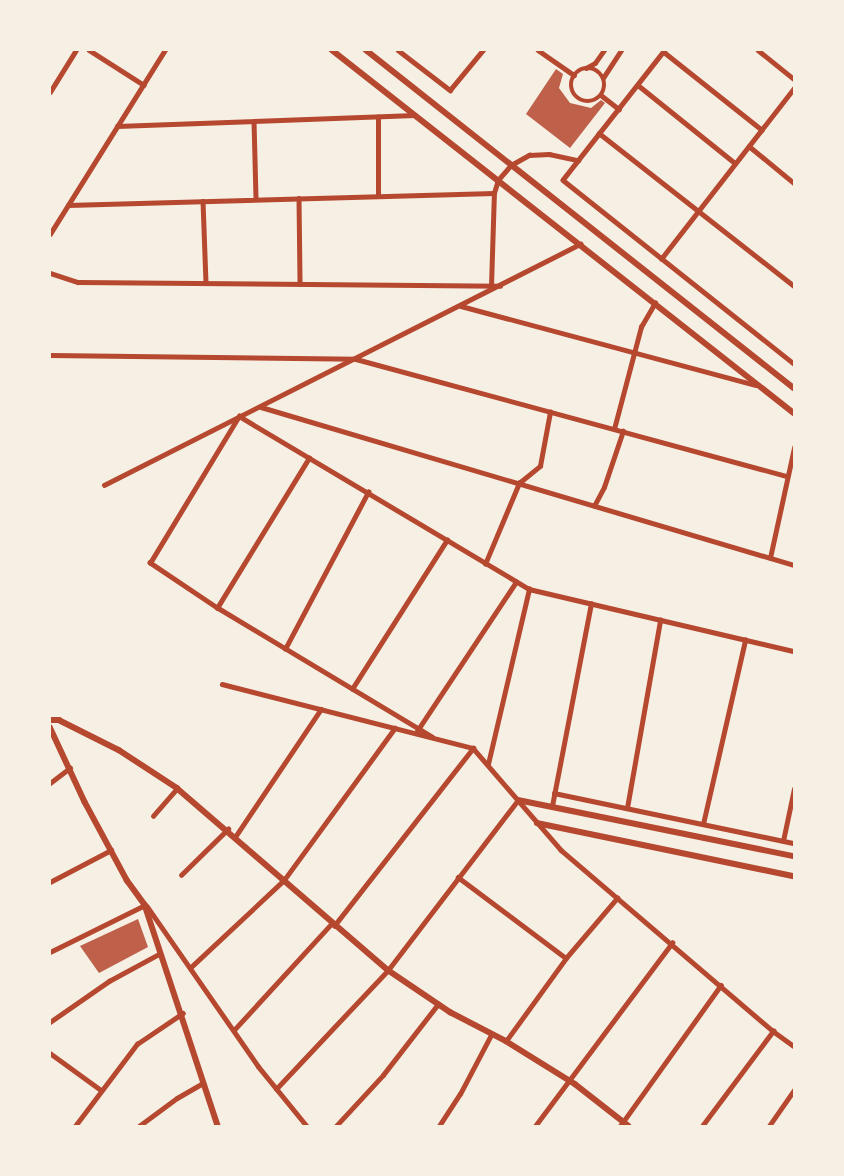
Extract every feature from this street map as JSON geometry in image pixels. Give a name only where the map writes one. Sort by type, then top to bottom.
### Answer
[{"type":"street","points":[[50,92],[76,50]]},
{"type":"street","points":[[89,50],[144,85]]},
{"type":"street","points":[[50,234],[165,50]]},
{"type":"street","points":[[332,50],[794,413]]},
{"type":"street","points":[[366,50],[794,388]]},
{"type":"street","points":[[398,50],[450,90],[483,50]]},
{"type":"street","points":[[538,50],[574,75]]},
{"type":"street","points":[[601,96],[590,102],[578,99],[571,88],[574,75],[595,63],[604,50]]},
{"type":"street","points":[[601,96],[603,78],[621,50]]},
{"type":"street","points":[[758,50],[794,79]]},
{"type":"street","points":[[762,130],[664,51],[562,180],[794,364]]},
{"type":"street","points":[[585,68],[598,72],[603,78]]},
{"type":"street","points":[[638,85],[736,163]]},
{"type":"street","points":[[661,259],[794,88]]},
{"type":"street","points":[[601,96],[619,109]]},
{"type":"street","points":[[117,126],[415,115]]},
{"type":"street","points":[[378,117],[378,196]]},
{"type":"street","points":[[254,121],[256,199]]},
{"type":"street","points":[[600,133],[794,286]]},
{"type":"street","points":[[749,146],[794,183]]},
{"type":"street","points":[[491,286],[494,193],[498,180],[511,165],[528,156],[549,154],[578,160]]},
{"type":"street","points":[[68,205],[494,193]]},
{"type":"street","points":[[300,198],[300,284]]},
{"type":"street","points":[[203,200],[206,283]]},
{"type":"street","points":[[104,485],[502,286],[580,244]]},
{"type":"street","points":[[50,274],[78,282],[502,286]]},
{"type":"street","points":[[614,429],[636,353],[640,327],[655,303]]},
{"type":"street","points":[[461,306],[760,386]]},
{"type":"street","points":[[50,355],[356,359],[787,476]]},
{"type":"street","points":[[261,407],[794,565]]},
{"type":"street","points":[[485,564],[519,484],[540,466],[550,412]]},
{"type":"street","points":[[239,416],[529,589],[794,651]]},
{"type":"street","points":[[239,416],[150,563],[217,608],[352,689],[417,731],[473,748],[562,850],[773,1031],[794,1046]]},
{"type":"street","points":[[594,506],[607,480],[622,431]]},
{"type":"street","points":[[770,558],[794,448]]},
{"type":"street","points":[[217,608],[309,458]]},
{"type":"street","points":[[285,649],[368,492]]},
{"type":"street","points":[[352,689],[446,540]]},
{"type":"street","points":[[417,731],[516,582]]},
{"type":"street","points":[[488,764],[529,589]]},
{"type":"street","points":[[552,806],[591,604]]},
{"type":"street","points":[[627,808],[660,620]]},
{"type":"street","points":[[703,824],[745,640]]},
{"type":"street","points":[[222,684],[394,728],[417,731]]},
{"type":"street","points":[[235,837],[321,709]]},
{"type":"street","points":[[50,720],[59,720],[119,750],[177,788],[228,830],[333,925],[388,970],[438,1004],[491,1035],[506,1040],[568,1080],[622,1124],[629,1126]]},
{"type":"street","points":[[50,726],[111,850],[145,905],[218,1126]]},
{"type":"street","points":[[190,968],[284,880],[394,728]]},
{"type":"street","points":[[234,1030],[333,925],[473,748]]},
{"type":"street","points":[[50,783],[70,768]]},
{"type":"street","points":[[153,816],[177,788]]},
{"type":"street","points":[[783,841],[794,789]]},
{"type":"street","points":[[554,793],[794,843]]},
{"type":"street","points":[[518,800],[794,856]]},
{"type":"street","points":[[276,1089],[388,970],[518,800]]},
{"type":"street","points":[[537,823],[794,876]]},
{"type":"street","points":[[181,875],[228,830]]},
{"type":"street","points":[[50,882],[111,850]]},
{"type":"street","points":[[458,878],[566,958]]},
{"type":"street","points":[[140,897],[276,1089],[307,1126]]},
{"type":"street","points":[[506,1040],[566,958],[617,898]]},
{"type":"street","points":[[50,952],[145,905]]},
{"type":"street","points":[[535,1126],[672,943]]},
{"type":"street","points":[[50,1022],[109,981],[160,954]]},
{"type":"street","points":[[622,1124],[721,986]]},
{"type":"street","points":[[336,1126],[383,1075],[438,1004]]},
{"type":"street","points":[[75,1126],[100,1090],[137,1044],[182,1013]]},
{"type":"street","points":[[702,1126],[773,1031]]},
{"type":"street","points":[[439,1126],[491,1035]]},
{"type":"street","points":[[50,1053],[100,1090]]},
{"type":"street","points":[[140,1126],[176,1098],[203,1083]]},
{"type":"street","points":[[769,1126],[794,1090]]},
{"type":"building","points":[[556,69],[563,74],[559,88],[570,103],[591,108],[601,100],[605,103],[570,148],[526,114]]},
{"type":"building","points":[[138,919],[148,947],[99,973],[80,946]]}]
